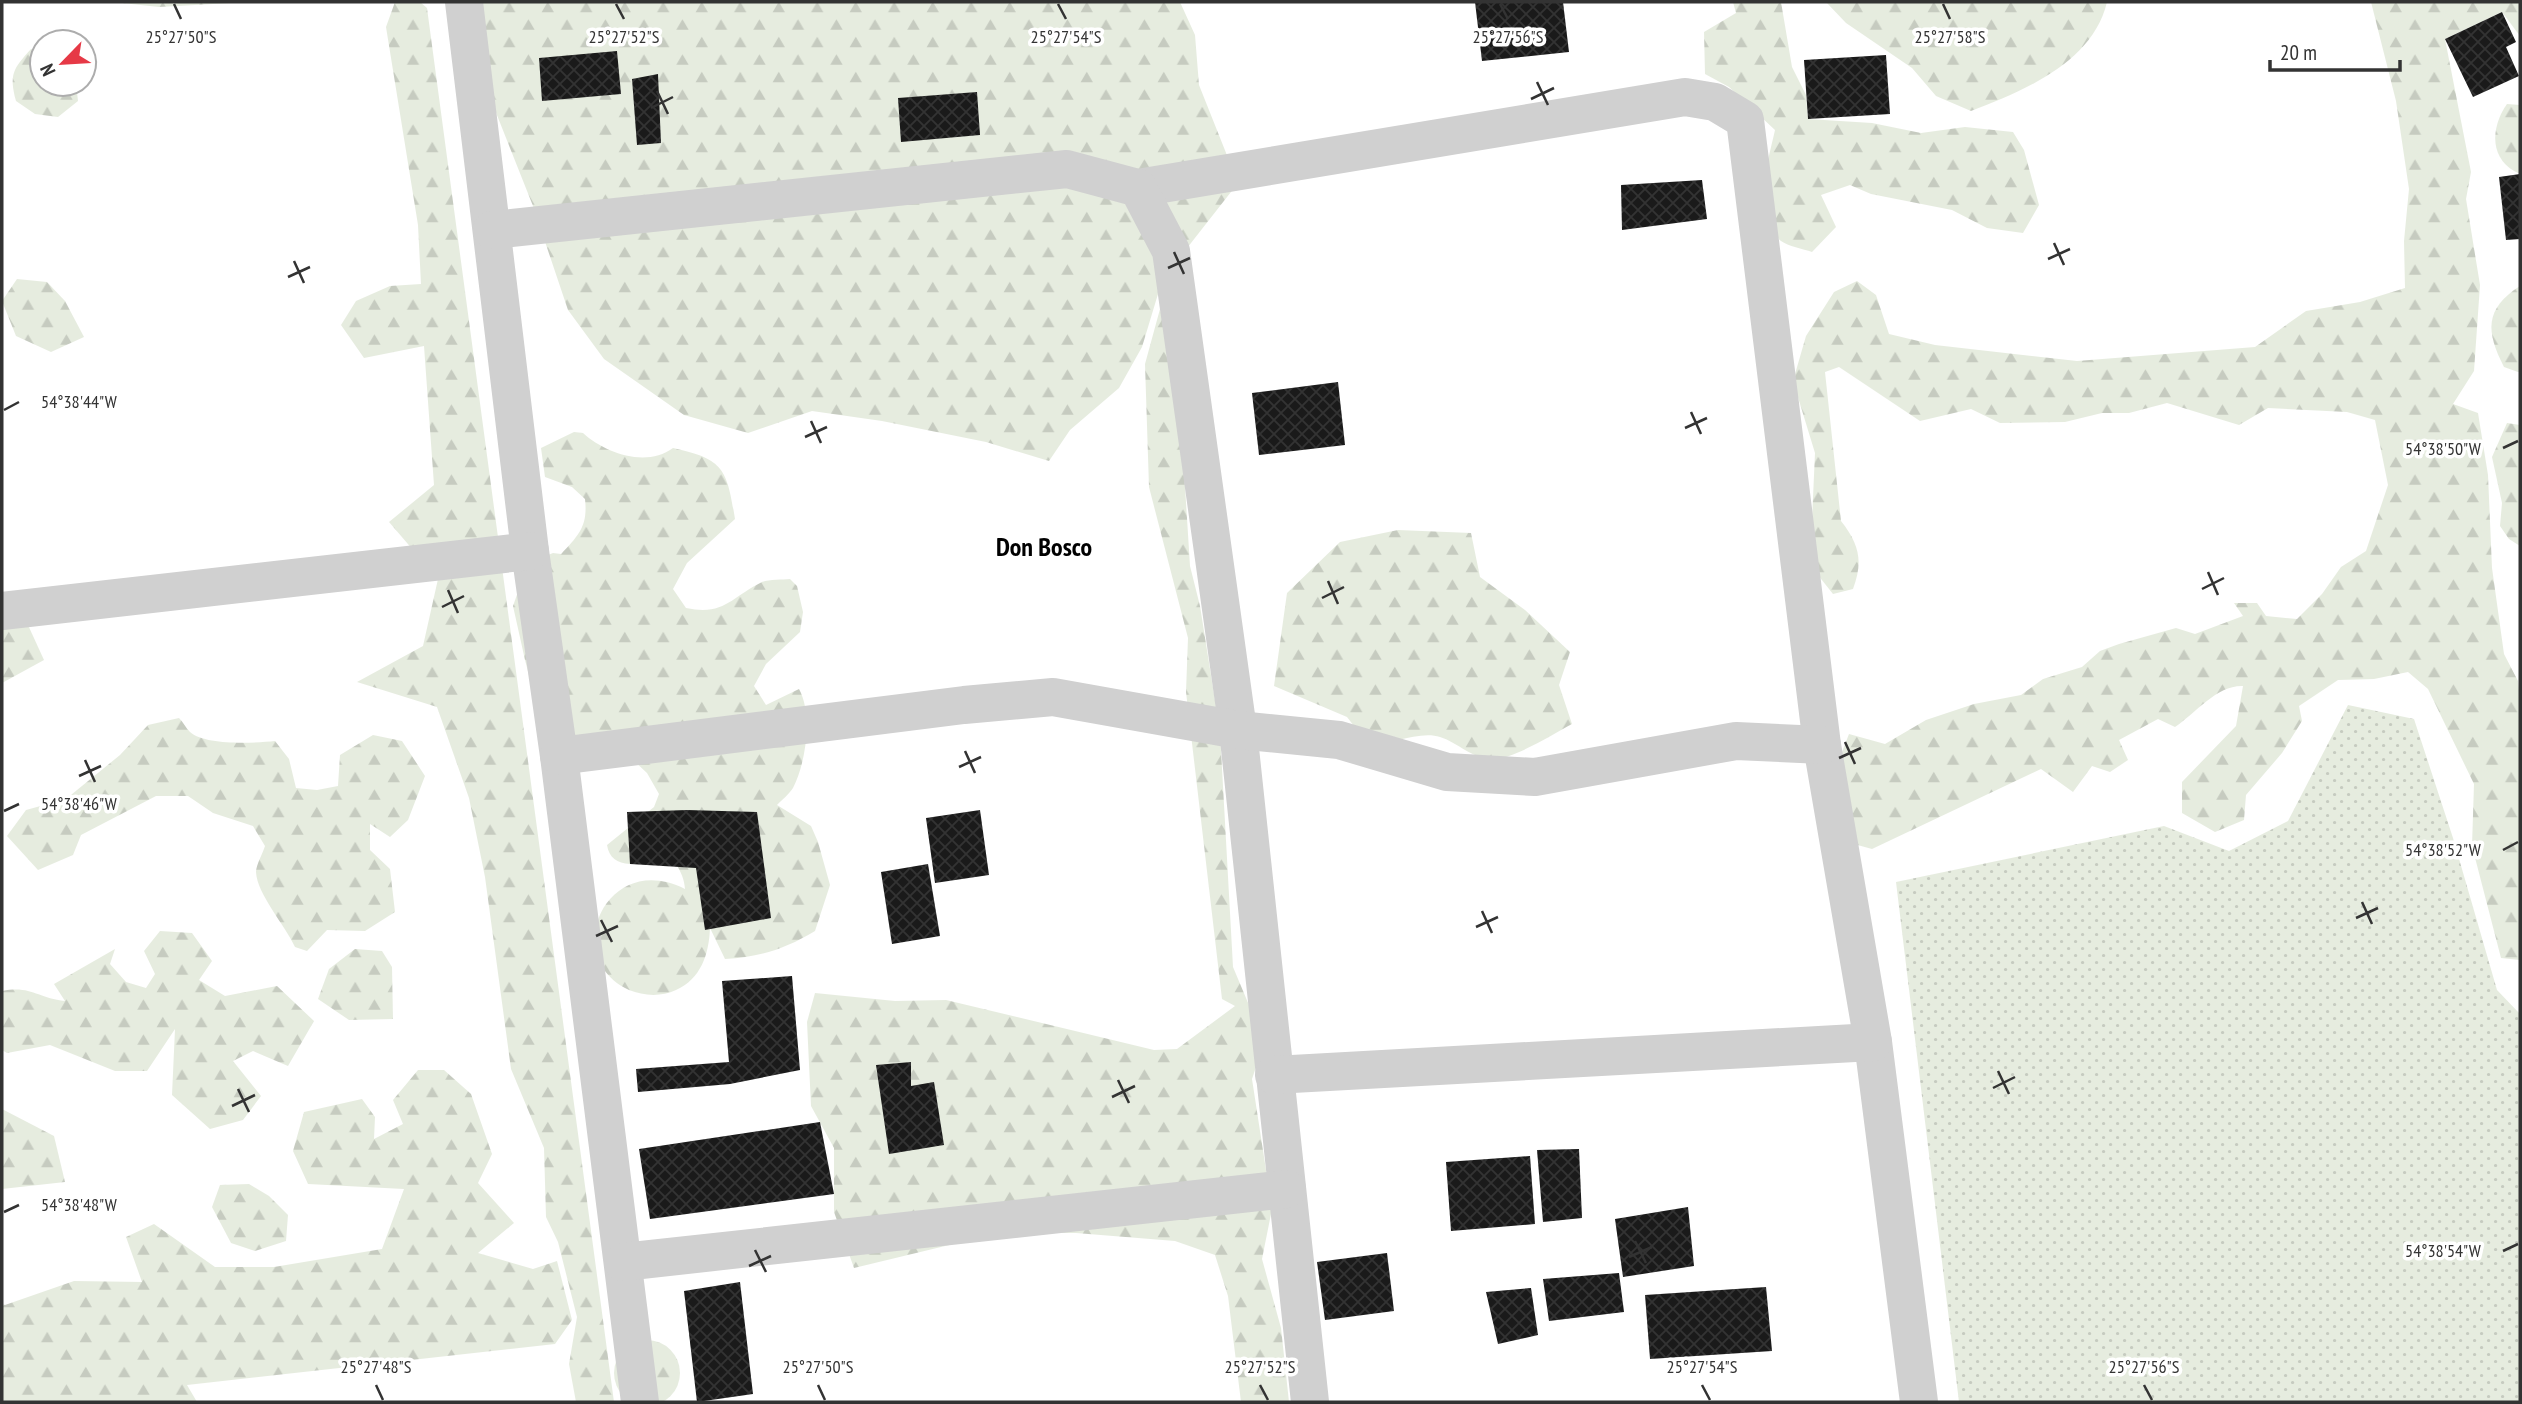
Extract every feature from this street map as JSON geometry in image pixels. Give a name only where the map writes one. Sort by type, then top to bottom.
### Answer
[{"type":"street","points":[[464,2],[530,551],[559,756],[640,1402]]},
{"type":"street","points":[[492,230],[1067,169],[1138,188],[1685,97],[1715,102],[1745,120],[1822,746],[1873,1042],[1919,1402]]},
{"type":"street","points":[[1138,188],[1171,251],[1238,730],[1310,1402]]},
{"type":"street","points":[[2,611],[530,551]]},
{"type":"street","points":[[559,756],[964,705],[1053,697],[1238,730],[1339,740],[1447,772],[1535,777],[1736,741],[1822,746]]},
{"type":"street","points":[[1274,1075],[1873,1042]]},
{"type":"street","points":[[622,1262],[1287,1189]]},
{"type":"green space","points":[[113,2],[249,2],[159,7]]},
{"type":"green space","points":[[395,2],[420,2],[427,8],[614,1402],[576,1402],[569,1364],[577,1317],[558,1242],[546,1217],[544,1148],[511,1069],[485,877],[469,798],[437,707],[357,682],[423,646],[438,579],[389,522],[434,485],[424,346],[364,358],[341,325],[356,301],[390,286],[421,284],[418,225],[386,27]]},
{"type":"green space","points":[[447,2],[1180,2],[1195,35],[1199,85],[1238,183],[1173,266],[1158,294],[1142,347],[1119,388],[1070,430],[1049,461],[986,442],[882,421],[812,411],[748,433],[684,415],[604,359],[568,310],[533,206],[491,100]]},
{"type":"green space","points":[[1733,2],[1781,2],[1792,67],[1806,95],[1808,119],[1872,123],[1921,133],[1965,127],[2013,132],[2024,150],[2039,205],[2023,233],[1987,228],[1952,210],[1871,194],[1850,185],[1821,195],[1836,227],[1812,252],[1781,241],[1766,217],[1764,203],[1766,173],[1775,130],[1729,87],[1705,74],[1704,32],[1736,13]]},
{"type":"green space","points":[[1826,2],[2107,2],[2099,23],[2087,42],[2072,58],[2034,84],[1971,111],[1936,96],[1912,68],[1846,23]]},
{"type":"green space","points":[[2371,2],[2520,2],[2520,36],[2502,12],[2445,39],[2471,172],[2466,199],[2480,285],[2474,371],[2453,404],[2478,413],[2488,475],[2492,568],[2504,654],[2518,681],[2520,960],[2501,958],[2472,846],[2474,784],[2428,689],[2408,672],[2374,679],[2338,680],[2299,706],[2302,721],[2282,753],[2246,795],[2244,820],[2215,832],[2182,813],[2182,782],[2236,726],[2243,686],[2216,695],[2175,727],[2158,719],[2119,740],[2128,760],[2110,772],[2092,766],[2073,792],[2041,769],[1872,849],[1843,841],[1835,770],[1849,734],[1885,744],[1926,720],[1974,704],[2021,695],[2043,679],[2082,667],[2100,651],[2119,644],[2176,628],[2195,634],[2243,616],[2234,603],[2257,603],[2266,616],[2297,619],[2322,594],[2341,567],[2366,551],[2388,485],[2375,420],[2347,412],[2268,408],[2239,425],[2167,403],[2129,413],[2102,413],[2065,422],[2000,423],[1971,409],[1920,421],[1839,367],[1825,372],[1841,521],[1856,546],[1859,562],[1853,589],[1833,594],[1810,565],[1815,453],[1793,381],[1806,336],[1834,292],[1857,281],[1876,295],[1889,334],[1935,345],[2077,361],[2255,347],[2306,311],[2360,302],[2405,288],[2404,241],[2409,189],[2396,101]]},
{"type":"green space","points":[[28,53],[28,98],[78,98],[78,101],[58,117],[35,114],[16,101],[13,78]]},
{"type":"green space","points":[[2507,104],[2520,105],[2520,174],[2503,161],[2496,143],[2495,133],[2501,113]]},
{"type":"green space","points":[[17,279],[47,282],[65,301],[84,337],[51,352],[16,336],[2,301]]},
{"type":"green space","points":[[2520,286],[2518,372],[2504,367],[2494,343],[2492,322],[2500,303]]},
{"type":"green space","points":[[1160,309],[1178,375],[1190,566],[1200,606],[1220,732],[1233,967],[1259,1029],[1257,1064],[1252,1079],[1272,1209],[1262,1259],[1281,1328],[1289,1402],[1241,1402],[1228,1296],[1215,1255],[1175,1241],[1076,1233],[999,1233],[854,1268],[834,1212],[834,1148],[811,1106],[807,1022],[815,993],[895,1001],[946,1000],[1154,1050],[1177,1049],[1235,1006],[1222,999],[1186,692],[1188,638],[1149,487],[1145,364]]},
{"type":"green space","points":[[2507,423],[2520,425],[2520,546],[2509,539],[2500,526],[2502,503],[2492,457]]},
{"type":"green space","points":[[574,432],[583,433],[603,447],[626,456],[651,457],[673,448],[703,457],[720,469],[729,488],[735,519],[687,563],[673,589],[686,608],[699,610],[719,607],[762,582],[790,579],[797,586],[803,612],[800,632],[766,664],[754,686],[766,705],[799,689],[803,699],[807,725],[801,766],[793,788],[777,805],[811,826],[818,842],[830,885],[815,931],[772,951],[725,959],[710,928],[702,965],[685,985],[664,994],[652,995],[629,990],[608,975],[597,955],[595,933],[601,912],[614,895],[633,883],[657,881],[685,889],[676,864],[655,846],[630,864],[614,859],[608,850],[607,845],[654,807],[659,794],[647,773],[632,759],[576,769],[536,702],[513,606],[528,563],[553,553],[561,554],[583,523],[585,499],[572,487],[545,477],[541,448]]},
{"type":"green space","points":[[1398,530],[1471,533],[1480,577],[1525,610],[1570,652],[1559,685],[1572,724],[1503,758],[1479,757],[1440,737],[1424,735],[1371,748],[1347,717],[1274,686],[1287,593],[1340,542]]},
{"type":"green space","points":[[2,591],[17,601],[44,660],[2,683]]},
{"type":"green space","points":[[2348,705],[2414,719],[2453,838],[2497,990],[2520,1014],[2520,1402],[1959,1402],[1896,882],[2164,826],[2229,851],[2288,821]]},
{"type":"green space","points":[[179,718],[190,732],[207,740],[231,743],[275,741],[289,759],[296,788],[317,790],[338,786],[340,755],[373,735],[402,741],[425,776],[408,820],[390,837],[370,824],[370,850],[390,869],[395,912],[365,931],[327,930],[307,951],[295,947],[261,890],[256,869],[265,846],[253,826],[213,813],[188,796],[156,796],[81,835],[73,855],[38,870],[7,836],[26,810],[66,799],[120,755],[148,725]]},
{"type":"green space","points":[[160,931],[192,933],[212,961],[199,980],[225,996],[277,986],[314,1021],[288,1066],[253,1051],[233,1061],[261,1096],[243,1120],[210,1129],[172,1095],[175,1029],[147,1071],[115,1071],[50,1045],[7,1053],[2,1050],[2,991],[27,991],[65,1001],[54,984],[115,949],[110,964],[126,982],[146,988],[155,974],[144,951]]},
{"type":"green space","points":[[355,949],[382,951],[392,967],[393,1019],[349,1020],[318,999],[329,969]]},
{"type":"green space","points":[[418,1070],[444,1070],[471,1094],[492,1154],[478,1183],[514,1223],[478,1253],[533,1269],[557,1261],[572,1320],[555,1344],[187,1385],[197,1402],[2,1402],[2,1304],[74,1281],[142,1282],[126,1237],[154,1224],[215,1267],[274,1267],[382,1249],[404,1189],[308,1184],[293,1151],[304,1112],[362,1099],[375,1117],[374,1139],[403,1124],[393,1100]]},
{"type":"green space","points":[[2,1109],[54,1136],[65,1182],[2,1189]]},
{"type":"green space","points":[[249,1184],[269,1196],[288,1215],[286,1241],[255,1251],[231,1243],[212,1207],[220,1185]]},
{"type":"green space","points":[[647,1340],[670,1350],[680,1373],[670,1396],[647,1406],[624,1396],[614,1373],[624,1350]]},
{"type":"building","points":[[1475,2],[1563,2],[1569,52],[1482,61]]},
{"type":"building","points":[[2502,12],[2516,42],[2506,47],[2519,76],[2473,97],[2445,39]]},
{"type":"building","points":[[617,51],[621,94],[542,101],[539,58]]},
{"type":"building","points":[[1886,55],[1890,114],[1808,119],[1804,60]]},
{"type":"building","points":[[658,74],[661,143],[637,145],[632,79]]},
{"type":"building","points":[[977,92],[980,135],[901,142],[898,98]]},
{"type":"building","points":[[2520,174],[2520,239],[2506,240],[2499,177]]},
{"type":"building","points":[[1702,180],[1707,219],[1622,230],[1621,185]]},
{"type":"building","points":[[1338,382],[1345,445],[1259,455],[1252,393]]},
{"type":"building","points":[[980,810],[989,875],[935,883],[926,818]]},
{"type":"building","points":[[627,812],[757,812],[771,918],[705,930],[696,868],[630,864]]},
{"type":"building","points":[[928,864],[940,936],[892,944],[881,872]]},
{"type":"building","points":[[792,976],[800,1070],[730,1084],[638,1092],[636,1069],[729,1062],[722,981]]},
{"type":"building","points":[[911,1062],[911,1086],[934,1082],[944,1145],[889,1154],[876,1065]]},
{"type":"building","points":[[820,1122],[834,1194],[650,1219],[639,1149]]},
{"type":"building","points":[[1579,1149],[1582,1218],[1543,1222],[1537,1150]]},
{"type":"building","points":[[1530,1156],[1535,1224],[1451,1231],[1446,1162]]},
{"type":"building","points":[[1688,1207],[1694,1266],[1623,1277],[1615,1219]]},
{"type":"building","points":[[1387,1253],[1394,1311],[1325,1320],[1317,1262]]},
{"type":"building","points":[[1619,1273],[1624,1312],[1549,1321],[1543,1279]]},
{"type":"building","points":[[740,1282],[753,1394],[697,1402],[684,1291]]},
{"type":"building","points":[[1766,1287],[1772,1351],[1650,1359],[1645,1295]]},
{"type":"building","points":[[1531,1288],[1538,1335],[1498,1344],[1486,1292]]},
{"type":"district","name":"Don Bosco","points":[[1044,547]]}]
